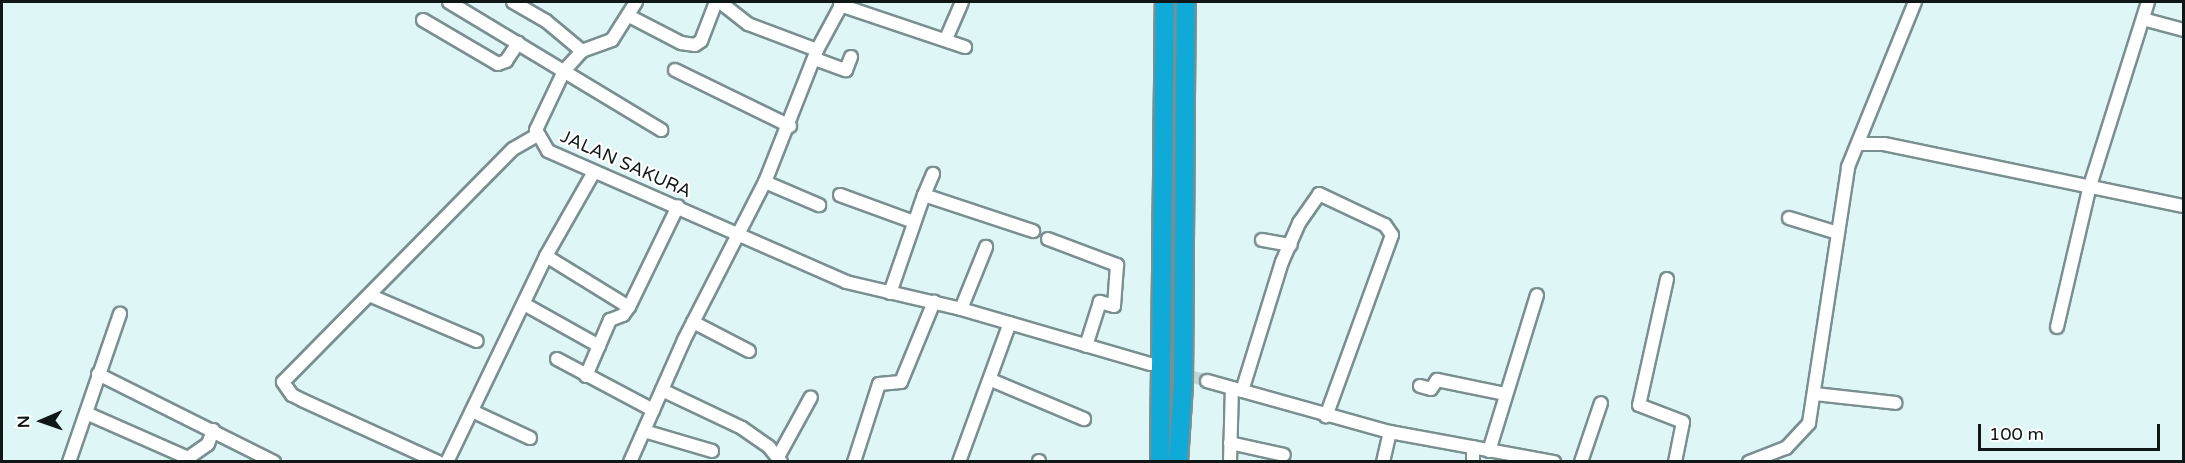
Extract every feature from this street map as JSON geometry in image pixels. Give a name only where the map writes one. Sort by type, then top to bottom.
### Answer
[{"type":"highway","points":[[1160,462],[1165,2]]},
{"type":"highway","points":[[1178,462],[1183,384],[1186,2]]},
{"type":"street","points":[[449,2],[661,130]]},
{"type":"street","points":[[513,2],[546,21],[582,51],[612,40],[636,2]]},
{"type":"street","points":[[629,16],[681,43],[695,45],[700,41],[716,2]]},
{"type":"street","points":[[720,2],[748,24],[846,70],[851,57]]},
{"type":"street","points":[[946,39],[962,2]]},
{"type":"street","points":[[1749,462],[1779,452],[1797,439],[1809,423],[1848,167],[1915,2]]},
{"type":"street","points":[[2057,327],[2089,189],[2148,2]]},
{"type":"street","points":[[630,462],[693,322],[765,182],[790,126],[816,55],[841,3],[965,47]]},
{"type":"street","points":[[2143,19],[2184,30]]},
{"type":"street","points":[[423,20],[498,64],[506,61],[518,44]]},
{"type":"street","name":"JALAN SAKURA","points":[[582,51],[564,71],[540,117],[537,135],[548,150],[846,282],[961,309],[1150,364]]},
{"type":"street","points":[[675,70],[790,126]]},
{"type":"street","points":[[438,462],[292,395],[283,382],[513,149],[537,135]]},
{"type":"street","points":[[1858,144],[1884,144],[2089,189],[2184,206]]},
{"type":"street","points":[[447,462],[546,256],[594,172]]},
{"type":"street","points":[[890,293],[933,174]]},
{"type":"street","points":[[765,182],[819,205]]},
{"type":"street","points":[[1230,462],[1230,442],[1237,390],[1291,245],[1316,194],[1385,225],[1391,233],[1326,416]]},
{"type":"street","points":[[840,195],[914,222]]},
{"type":"street","points":[[924,195],[1033,231]]},
{"type":"street","points":[[586,376],[611,318],[623,315],[629,307],[678,206]]},
{"type":"street","points":[[1789,218],[1838,233]]},
{"type":"street","points":[[1048,239],[1116,264],[1114,306],[1100,302],[1086,346]]},
{"type":"street","points":[[1262,240],[1291,245]]},
{"type":"street","points":[[961,309],[987,247]]},
{"type":"street","points":[[546,256],[629,307]]},
{"type":"street","points":[[1667,279],[1639,405],[1683,422],[1676,462]]},
{"type":"street","points":[[369,295],[477,341]]},
{"type":"street","points":[[1489,451],[1537,295]]},
{"type":"street","points":[[854,462],[879,384],[902,382],[934,302]]},
{"type":"street","points":[[524,304],[599,346]]},
{"type":"street","points":[[69,462],[120,314]]},
{"type":"street","points":[[693,322],[749,351]]},
{"type":"street","points":[[959,462],[1010,323]]},
{"type":"street","points":[[557,359],[653,410]]},
{"type":"street","points":[[98,374],[274,462]]},
{"type":"street","points":[[991,380],[1084,419]]},
{"type":"street","points":[[1420,386],[1431,389],[1437,380],[1505,394]]},
{"type":"street","points":[[1207,381],[1390,432],[1554,462]]},
{"type":"street","points":[[662,390],[742,428],[780,460],[811,397]]},
{"type":"street","points":[[1815,394],[1896,403]]},
{"type":"street","points":[[1581,462],[1600,403]]},
{"type":"street","points":[[472,411],[530,438]]},
{"type":"street","points":[[86,413],[188,458],[208,444],[213,430]]},
{"type":"street","points":[[644,431],[712,451]]},
{"type":"street","points":[[1383,462],[1390,432]]},
{"type":"street","points":[[1230,442],[1284,455]]},
{"type":"street","points":[[1473,447],[1473,462]]},
{"type":"tunnel","points":[[1156,366],[1207,381]]}]
